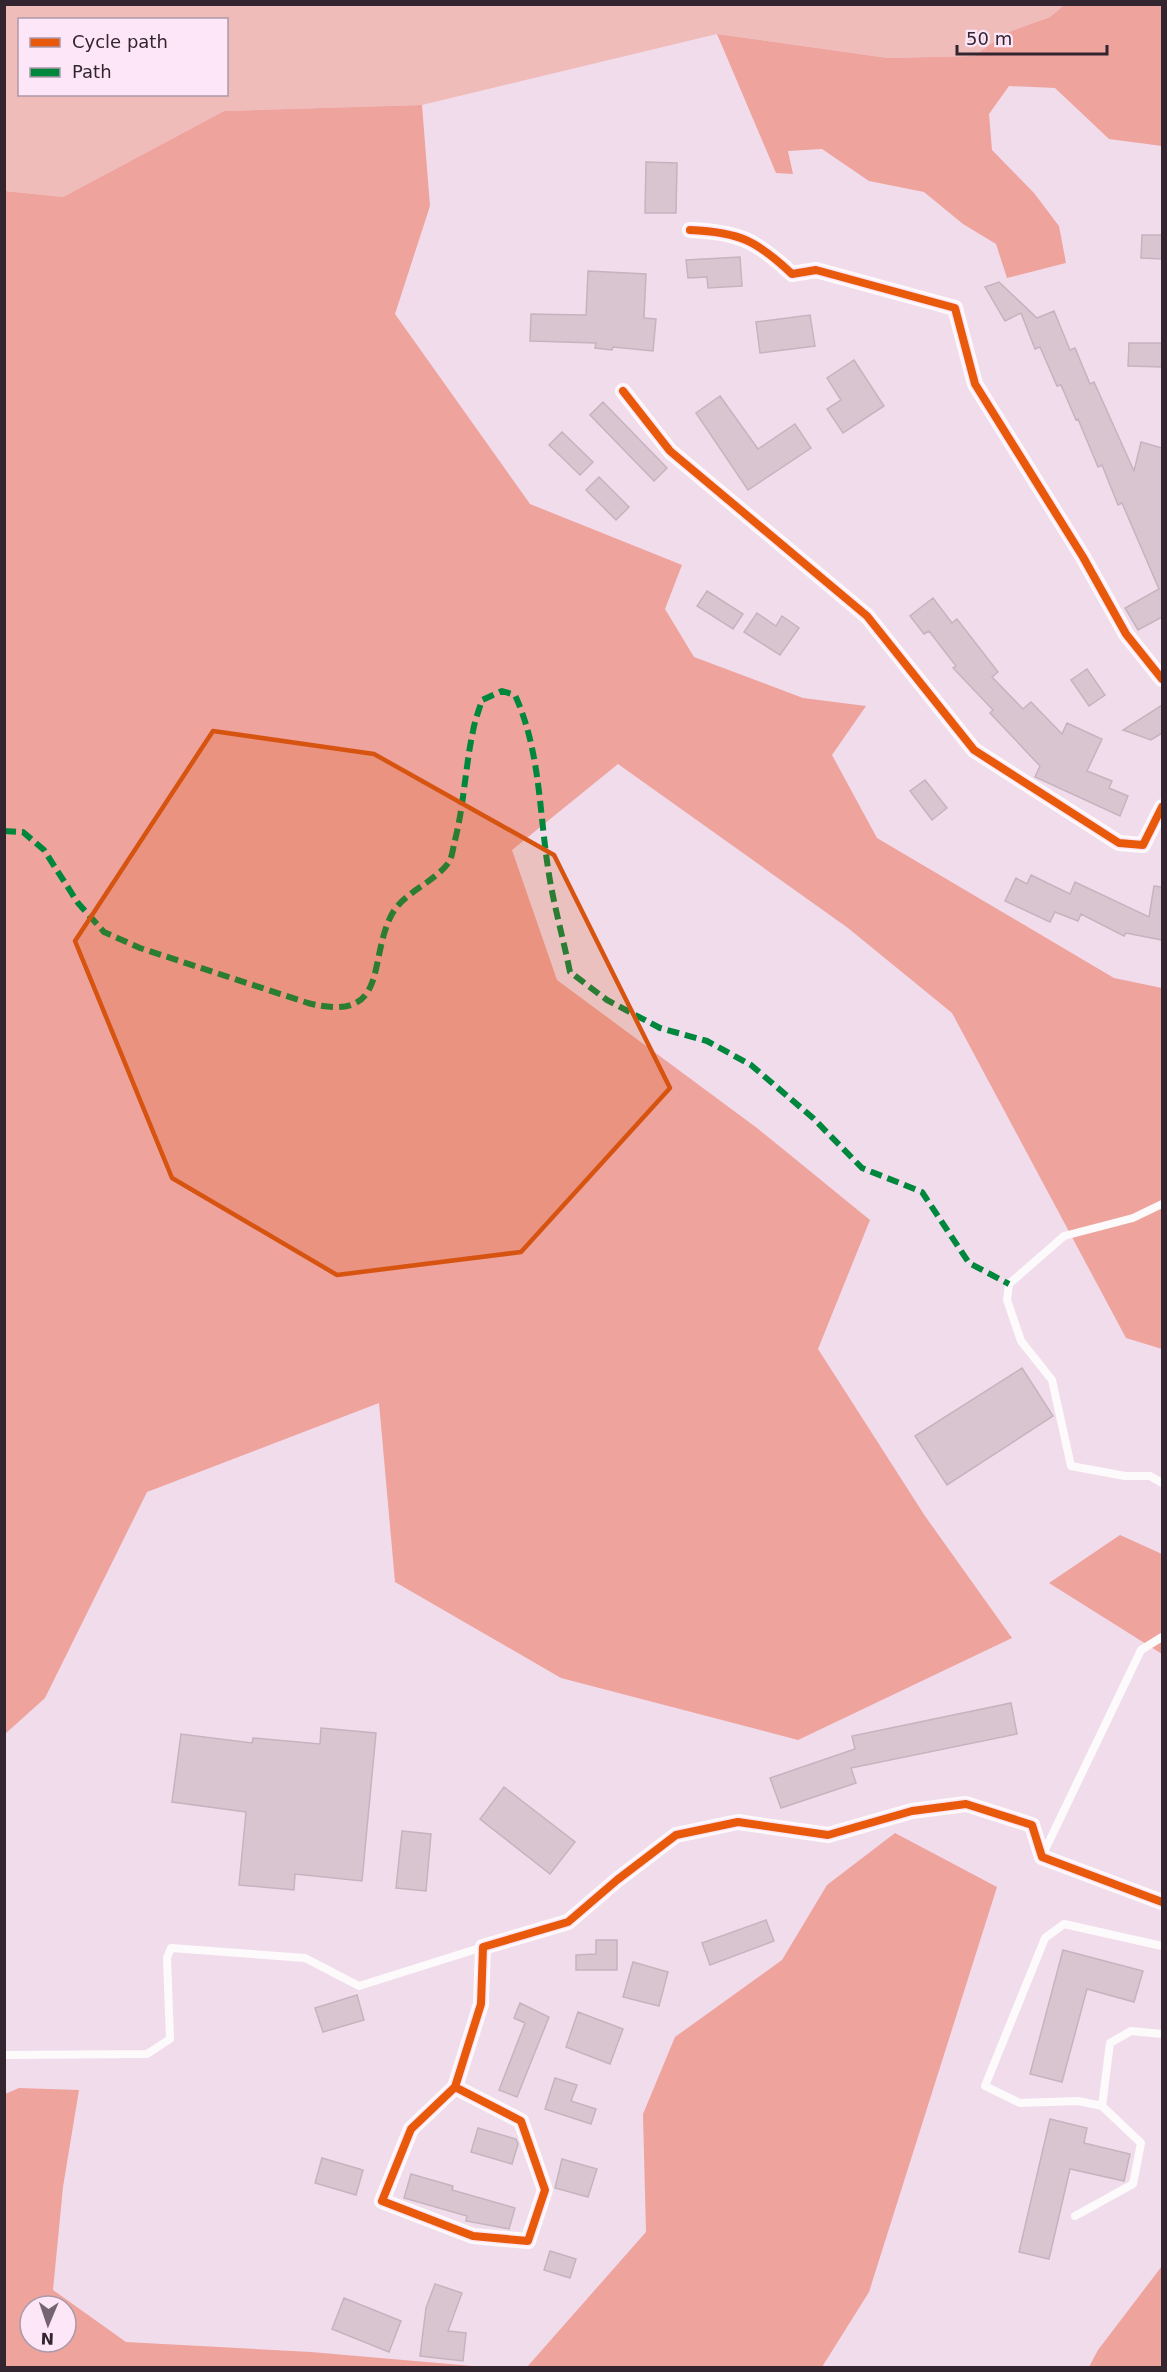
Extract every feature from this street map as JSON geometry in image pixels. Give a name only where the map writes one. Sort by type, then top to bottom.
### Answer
[{"type":"street","points":[[690,230],[722,231],[763,247],[792,274],[816,270],[955,308],[975,384],[1083,556],[1126,634],[1162,679]]},
{"type":"street","points":[[623,391],[670,451],[867,616],[974,750],[1119,843],[1143,845],[1162,807]]},
{"type":"street","points":[[455,2087],[520,2121],[545,2190],[528,2241],[473,2236],[382,2201],[411,2129],[455,2087],[481,2004],[483,1947],[568,1922],[617,1880],[676,1835],[738,1822],[828,1834],[912,1811],[966,1804],[1032,1825],[1042,1857],[1162,1902]]},
{"type":"lane","points":[[1162,1204],[1133,1218],[1064,1236],[1009,1284],[1007,1300],[1021,1341],[1052,1380],[1071,1466],[1125,1476],[1150,1476],[1162,1483]]},
{"type":"lane","points":[[1042,1857],[1141,1650],[1162,1636]]},
{"type":"lane","points":[[1076,2216],[1133,2184],[1141,2143],[1102,2106],[1078,2101],[1020,2103],[985,2086],[1045,1938],[1064,1924],[1162,1946]]},
{"type":"lane","points":[[4,2055],[147,2054],[170,2039],[167,1958],[171,1948],[305,1958],[359,1986],[483,1947]]},
{"type":"lane","points":[[1102,2106],[1110,2043],[1131,2031],[1162,2034]]},
{"type":"highlighted area","points":[[213,731],[374,754],[554,855],[670,1088],[521,1252],[337,1275],[172,1178],[75,941]]},
{"type":"shaded area","points":[[1066,4],[1162,5],[1162,146],[1109,139],[1055,88],[1009,86],[989,114],[992,150],[1034,193],[1059,226],[1066,263],[1007,278],[996,244],[963,224],[924,192],[869,181],[822,149],[788,151],[793,174],[776,173],[717,34],[888,58],[974,56],[1006,33],[1050,17]]},
{"type":"shaded area","points":[[4,5],[1066,5],[1050,17],[1006,33],[974,56],[888,58],[717,34],[422,105],[224,111],[63,197],[5,191]]},
{"type":"shaded area","points":[[422,105],[430,206],[395,314],[530,504],[682,565],[665,609],[694,657],[803,698],[866,706],[832,755],[877,838],[1114,978],[1162,988],[1162,1349],[1126,1338],[952,1013],[848,928],[618,764],[512,850],[557,980],[757,1128],[870,1220],[818,1349],[925,1516],[1012,1638],[798,1740],[561,1678],[395,1582],[379,1403],[147,1492],[45,1698],[5,1734],[5,191],[63,197],[224,111]]},
{"type":"shaded area","points":[[1120,1535],[1162,1554],[1162,1654],[1049,1583]]},
{"type":"shaded area","points":[[895,1833],[997,1887],[869,2292],[822,2367],[527,2367],[646,2232],[643,2114],[675,2037],[782,1960],[827,1885]]},
{"type":"shaded area","points":[[19,2088],[79,2090],[63,2187],[53,2290],[59,2294],[18,2294],[18,2354],[78,2354],[78,2308],[126,2342],[311,2352],[484,2367],[5,2367],[5,2094]]},
{"type":"shaded area","points":[[1162,2266],[1162,2367],[1089,2367],[1098,2350]]},
{"type":"building","points":[[646,162],[677,163],[676,213],[645,213]]},
{"type":"building","points":[[1142,235],[1162,235],[1162,259],[1141,258]]},
{"type":"building","points":[[740,257],[742,286],[708,288],[707,277],[688,278],[686,260]]},
{"type":"building","points":[[588,271],[646,274],[644,318],[656,319],[653,351],[613,347],[612,350],[595,348],[596,343],[530,341],[531,314],[586,315]]},
{"type":"building","points":[[999,282],[1037,318],[1054,311],[1070,350],[1075,348],[1090,384],[1094,382],[1134,471],[1141,442],[1162,448],[1162,617],[1138,630],[1125,608],[1159,589],[1122,503],[1118,505],[1102,465],[1098,467],[1078,419],[1076,420],[1061,385],[1057,386],[1040,347],[1035,349],[1021,313],[1005,321],[985,287]]},
{"type":"building","points":[[810,315],[815,346],[760,353],[756,322]]},
{"type":"building","points":[[1129,343],[1162,343],[1162,367],[1128,366]]},
{"type":"building","points":[[854,360],[884,406],[843,433],[827,409],[841,400],[827,378]]},
{"type":"building","points":[[720,396],[758,449],[795,424],[811,448],[748,490],[696,413]]},
{"type":"building","points":[[603,402],[667,468],[654,481],[590,415]]},
{"type":"building","points":[[562,432],[593,462],[580,475],[549,445]]},
{"type":"building","points":[[599,477],[629,507],[616,520],[586,490]]},
{"type":"building","points":[[707,591],[743,614],[733,629],[697,606]]},
{"type":"building","points":[[933,598],[952,623],[957,619],[998,672],[992,677],[1023,709],[1031,702],[1062,734],[1067,723],[1102,739],[1087,771],[1112,781],[1109,788],[1128,796],[1120,816],[1035,777],[1040,766],[990,713],[993,710],[953,668],[956,666],[929,631],[924,634],[910,616]]},
{"type":"building","points":[[757,613],[776,626],[782,616],[799,628],[780,655],[744,632]]},
{"type":"building","points":[[1087,669],[1105,695],[1089,706],[1071,680]]},
{"type":"building","points":[[1162,705],[1162,733],[1151,740],[1123,730]]},
{"type":"building","points":[[925,780],[947,808],[932,820],[910,791]]},
{"type":"building","points":[[1031,875],[1070,894],[1075,882],[1149,917],[1154,886],[1162,887],[1162,940],[1126,933],[1124,936],[1081,914],[1078,921],[1055,912],[1050,922],[1005,901],[1016,878],[1027,884]]},
{"type":"building","points":[[1022,1368],[1053,1416],[947,1485],[915,1436]]},
{"type":"building","points":[[1011,1703],[1017,1734],[851,1768],[856,1783],[781,1808],[770,1778],[855,1749],[852,1736]]},
{"type":"building","points":[[321,1728],[376,1733],[362,1881],[295,1874],[294,1890],[239,1885],[246,1812],[172,1802],[181,1734],[252,1743],[253,1738],[320,1744]]},
{"type":"building","points":[[504,1787],[575,1842],[550,1874],[480,1819]]},
{"type":"building","points":[[402,1831],[431,1834],[426,1891],[396,1888]]},
{"type":"building","points":[[766,1920],[774,1941],[710,1965],[702,1943]]},
{"type":"building","points":[[596,1940],[617,1940],[617,1970],[576,1970],[576,1955],[596,1954]]},
{"type":"building","points":[[1063,1950],[1143,1971],[1134,2002],[1087,1989],[1062,2082],[1030,2074]]},
{"type":"building","points":[[633,1962],[668,1972],[659,2006],[623,1997]]},
{"type":"building","points":[[357,1995],[364,2020],[323,2032],[315,2008]]},
{"type":"building","points":[[520,2003],[549,2017],[517,2097],[499,2090],[525,2023],[514,2018]]},
{"type":"building","points":[[578,2012],[623,2029],[610,2064],[566,2047]]},
{"type":"building","points":[[555,2078],[577,2085],[571,2101],[596,2109],[591,2124],[545,2109]]},
{"type":"building","points":[[1050,2119],[1087,2128],[1084,2143],[1130,2154],[1124,2181],[1070,2169],[1049,2259],[1019,2252]]},
{"type":"building","points":[[478,2128],[516,2139],[518,2144],[512,2164],[471,2152]]},
{"type":"building","points":[[322,2158],[363,2170],[356,2195],[315,2183]]},
{"type":"building","points":[[562,2159],[597,2169],[588,2197],[555,2188]]},
{"type":"building","points":[[411,2174],[453,2186],[452,2190],[515,2208],[509,2229],[466,2221],[467,2216],[404,2198]]},
{"type":"building","points":[[550,2251],[576,2259],[570,2278],[544,2270]]},
{"type":"building","points":[[435,2284],[462,2293],[448,2331],[466,2333],[463,2361],[420,2356],[426,2308]]},
{"type":"building","points":[[344,2298],[401,2321],[389,2352],[332,2329]]},
{"type":"marked path","points":[[4,831],[23,832],[44,850],[78,903],[104,932],[140,948],[308,1003],[334,1007],[353,1004],[364,996],[372,984],[392,914],[404,900],[436,876],[450,860],[460,816],[473,731],[482,700],[502,691],[515,695],[534,758],[550,881],[570,972],[607,1000],[660,1028],[707,1041],[751,1065],[813,1118],[862,1168],[922,1192],[969,1263],[1009,1284]]},
{"type":"cycle path","points":[[690,230],[722,233],[747,240],[768,253],[792,274],[816,270],[955,308],[975,384],[1083,557],[1126,634],[1162,679]]},
{"type":"cycle path","points":[[623,391],[670,451],[867,616],[974,750],[1119,843],[1143,845],[1162,807]]},
{"type":"cycle path","points":[[455,2087],[521,2121],[545,2190],[528,2241],[473,2236],[382,2201],[411,2129],[455,2087],[481,2004],[483,1947],[568,1922],[617,1880],[676,1835],[738,1822],[828,1835],[912,1811],[966,1804],[1032,1825],[1042,1857],[1162,1902]]}]
